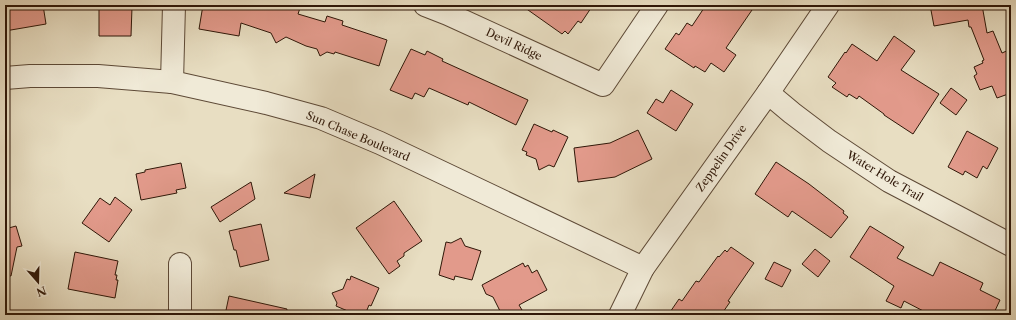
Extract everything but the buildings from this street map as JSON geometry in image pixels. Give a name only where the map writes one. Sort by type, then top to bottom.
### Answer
[{"type":"street","points":[[172,82],[174,5]]},
{"type":"street","name":"Devil Ridge","points":[[425,5],[448,14],[602,85],[657,5]]},
{"type":"street","name":"Zeppelin Drive","points":[[620,315],[643,268],[768,93],[828,5]]},
{"type":"street","name":"Sun Chase Boulevard","points":[[5,78],[30,76],[98,76],[172,82],[266,103],[321,118],[380,143],[643,268]]},
{"type":"street","name":"Water Hole Trail","points":[[768,93],[829,142],[889,181],[1009,239]]},
{"type":"street","points":[[180,264],[180,315]]}]
